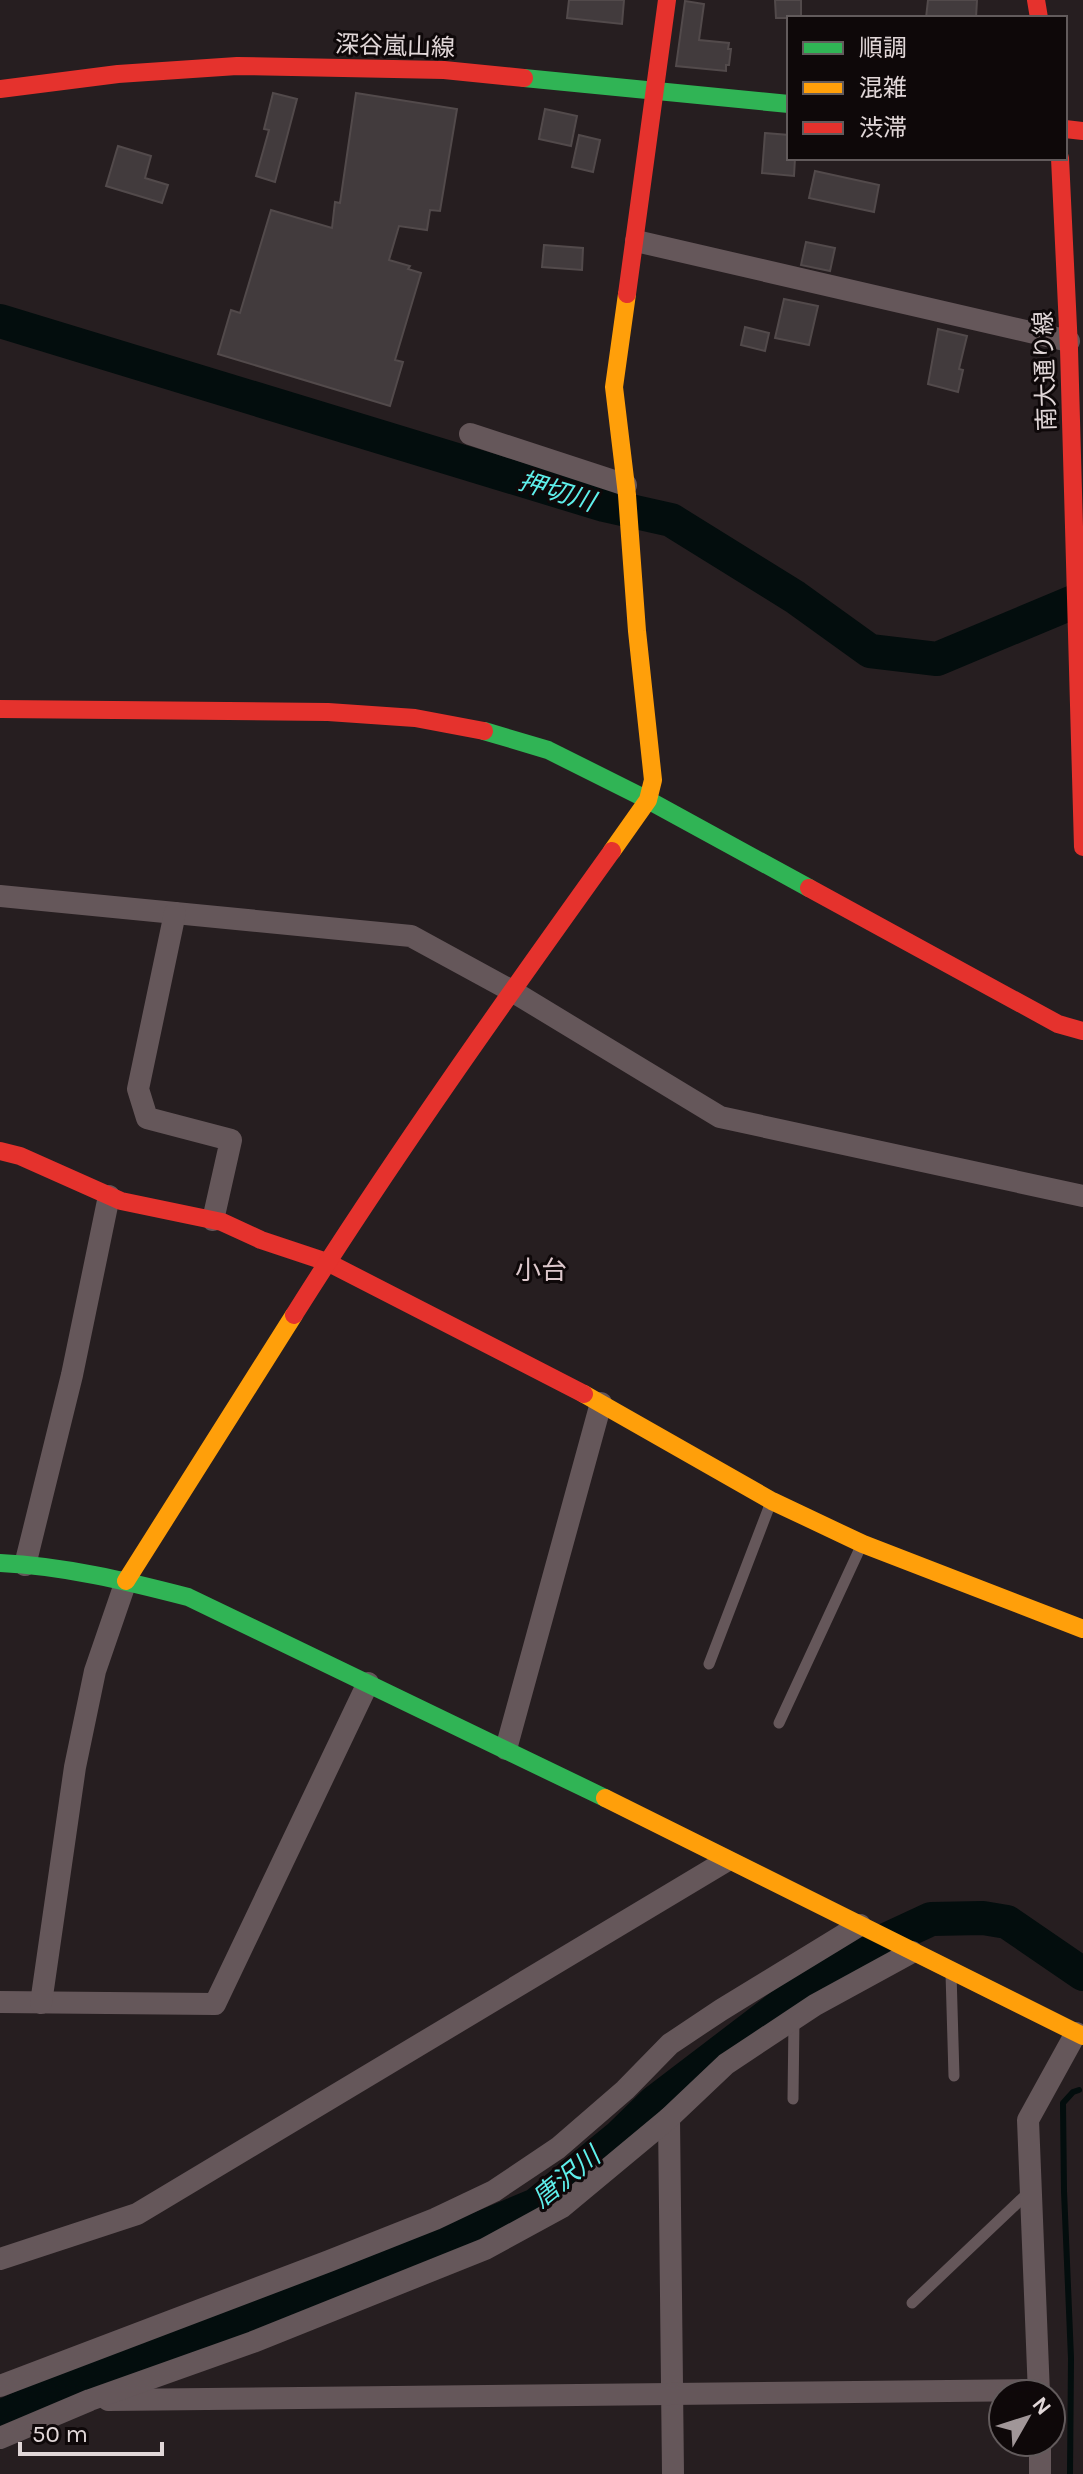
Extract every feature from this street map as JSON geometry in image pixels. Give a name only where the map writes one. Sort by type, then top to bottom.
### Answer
[{"type":"street","points":[[41,2003],[75,1767],[95,1671],[126,1581],[327,1262],[512,991],[648,800],[653,780],[614,387],[667,0]]},
{"type":"street","name":"深谷嵐山線","points":[[0,89],[118,74],[237,66],[444,70],[787,104]]},
{"type":"street","name":"南大通り線","points":[[1060,160],[1074,347],[1076,619],[1083,847]]},
{"type":"street","points":[[636,241],[1074,347]]},
{"type":"street","points":[[470,434],[626,490]]},
{"type":"street","points":[[0,709],[328,712],[415,718],[477,729],[548,750],[648,800],[1058,1024],[1083,1031]]},
{"type":"street","points":[[0,896],[411,936],[512,991],[720,1117],[1083,1196]]},
{"type":"street","points":[[175,913],[138,1089],[147,1118],[231,1140],[213,1220]]},
{"type":"street","points":[[0,1151],[20,1156],[121,1201],[213,1220],[327,1262],[601,1403],[772,1501],[863,1544],[1083,1629]]},
{"type":"street","points":[[25,1565],[72,1375],[109,1196]]},
{"type":"street","points":[[506,1749],[601,1403]]},
{"type":"street","points":[[0,1563],[38,1565],[126,1581],[188,1597],[506,1749],[1080,2035],[1028,2120],[1038,2378]]},
{"type":"street","points":[[0,2002],[215,2004],[368,1683]]},
{"type":"street","points":[[0,2259],[137,2214],[726,1861]]},
{"type":"street","points":[[0,2386],[342,2256],[435,2219],[494,2191],[558,2148],[625,2090],[670,2044],[721,2010],[866,1928]]},
{"type":"street","points":[[0,2438],[90,2400],[253,2342],[485,2249],[562,2207],[669,2118],[726,2064],[908,1951]]},
{"type":"street","points":[[669,2118],[673,2474]]},
{"type":"street","points":[[90,2400],[987,2392]]},
{"type":"lane","points":[[709,1664],[772,1501]]},
{"type":"lane","points":[[779,1723],[863,1544]]},
{"type":"lane","points":[[951,1970],[954,2076]]},
{"type":"lane","points":[[793,2099],[794,2019]]},
{"type":"lane","points":[[912,2303],[1030,2191]]},
{"type":"building","points":[[569,0],[624,0],[622,24],[567,18]]},
{"type":"building","points":[[775,0],[801,0],[801,16],[776,18]]},
{"type":"building","points":[[928,0],[977,0],[976,16],[926,16]]},
{"type":"building","points":[[685,1],[704,4],[699,40],[729,43],[728,49],[731,49],[726,71],[676,66]]},
{"type":"building","points":[[273,93],[297,99],[275,182],[256,176],[269,130],[264,129]]},
{"type":"building","points":[[356,93],[457,109],[440,211],[430,210],[427,230],[399,226],[389,260],[421,273],[395,360],[403,362],[390,406],[218,354],[231,310],[240,313],[271,210],[332,228],[335,202],[340,203]]},
{"type":"building","points":[[545,109],[577,116],[571,146],[539,139]]},
{"type":"building","points":[[765,133],[787,135],[787,160],[795,160],[794,176],[762,173]]},
{"type":"building","points":[[579,135],[600,140],[593,172],[572,167]]},
{"type":"building","points":[[118,146],[151,156],[145,178],[168,185],[162,203],[106,186]]},
{"type":"building","points":[[815,171],[879,185],[874,212],[809,198]]},
{"type":"building","points":[[806,242],[835,248],[830,271],[801,265]]},
{"type":"building","points":[[544,245],[583,248],[582,270],[542,267]]},
{"type":"building","points":[[784,299],[818,306],[809,345],[775,338]]},
{"type":"building","points":[[745,327],[769,333],[765,351],[741,345]]},
{"type":"building","points":[[938,329],[967,336],[959,369],[963,370],[958,392],[928,384]]},
{"type":"waterway","name":"押切川","points":[[0,321],[604,505],[671,520],[795,597],[870,651],[937,659],[1083,598]]},
{"type":"waterway","name":"唐沢川","points":[[0,2417],[70,2386],[353,2281],[536,2205],[619,2137],[655,2102],[802,1990],[860,1952],[931,1919],[983,1918],[1007,1922],[1083,1974]]},
{"type":"waterway","points":[[1070,2474],[1071,2358],[1063,2103],[1079,2090]]},
{"type":"traffic: fast","points":[[524,78],[787,104]]},
{"type":"traffic: fast","points":[[484,731],[548,750],[648,800],[809,888]]},
{"type":"traffic: fast","points":[[0,1563],[71,1571],[188,1597],[605,1798]]},
{"type":"traffic: slow","points":[[612,851],[648,800],[653,780],[614,387],[627,294]]},
{"type":"traffic: slow","points":[[126,1581],[294,1315]]},
{"type":"traffic: slow","points":[[584,1394],[772,1501],[863,1544],[1083,1629]]},
{"type":"traffic: slow","points":[[605,1798],[1083,2036]]},
{"type":"traffic: jam","points":[[627,294],[667,0]]},
{"type":"traffic: jam","points":[[1036,0],[1039,16]]},
{"type":"traffic: jam","points":[[0,89],[118,74],[237,66],[444,70],[524,78]]},
{"type":"traffic: jam","points":[[1067,129],[1083,131]]},
{"type":"traffic: jam","points":[[1060,160],[1069,349],[1083,847]]},
{"type":"traffic: jam","points":[[0,709],[328,712],[415,718],[484,731]]},
{"type":"traffic: jam","points":[[294,1315],[410,1138],[612,851]]},
{"type":"traffic: jam","points":[[809,888],[1058,1024],[1083,1031]]},
{"type":"traffic: jam","points":[[0,1151],[20,1156],[121,1201],[222,1222],[261,1240],[327,1262],[584,1394]]},
{"type":"district","name":"小台","points":[[541,1270]]}]
